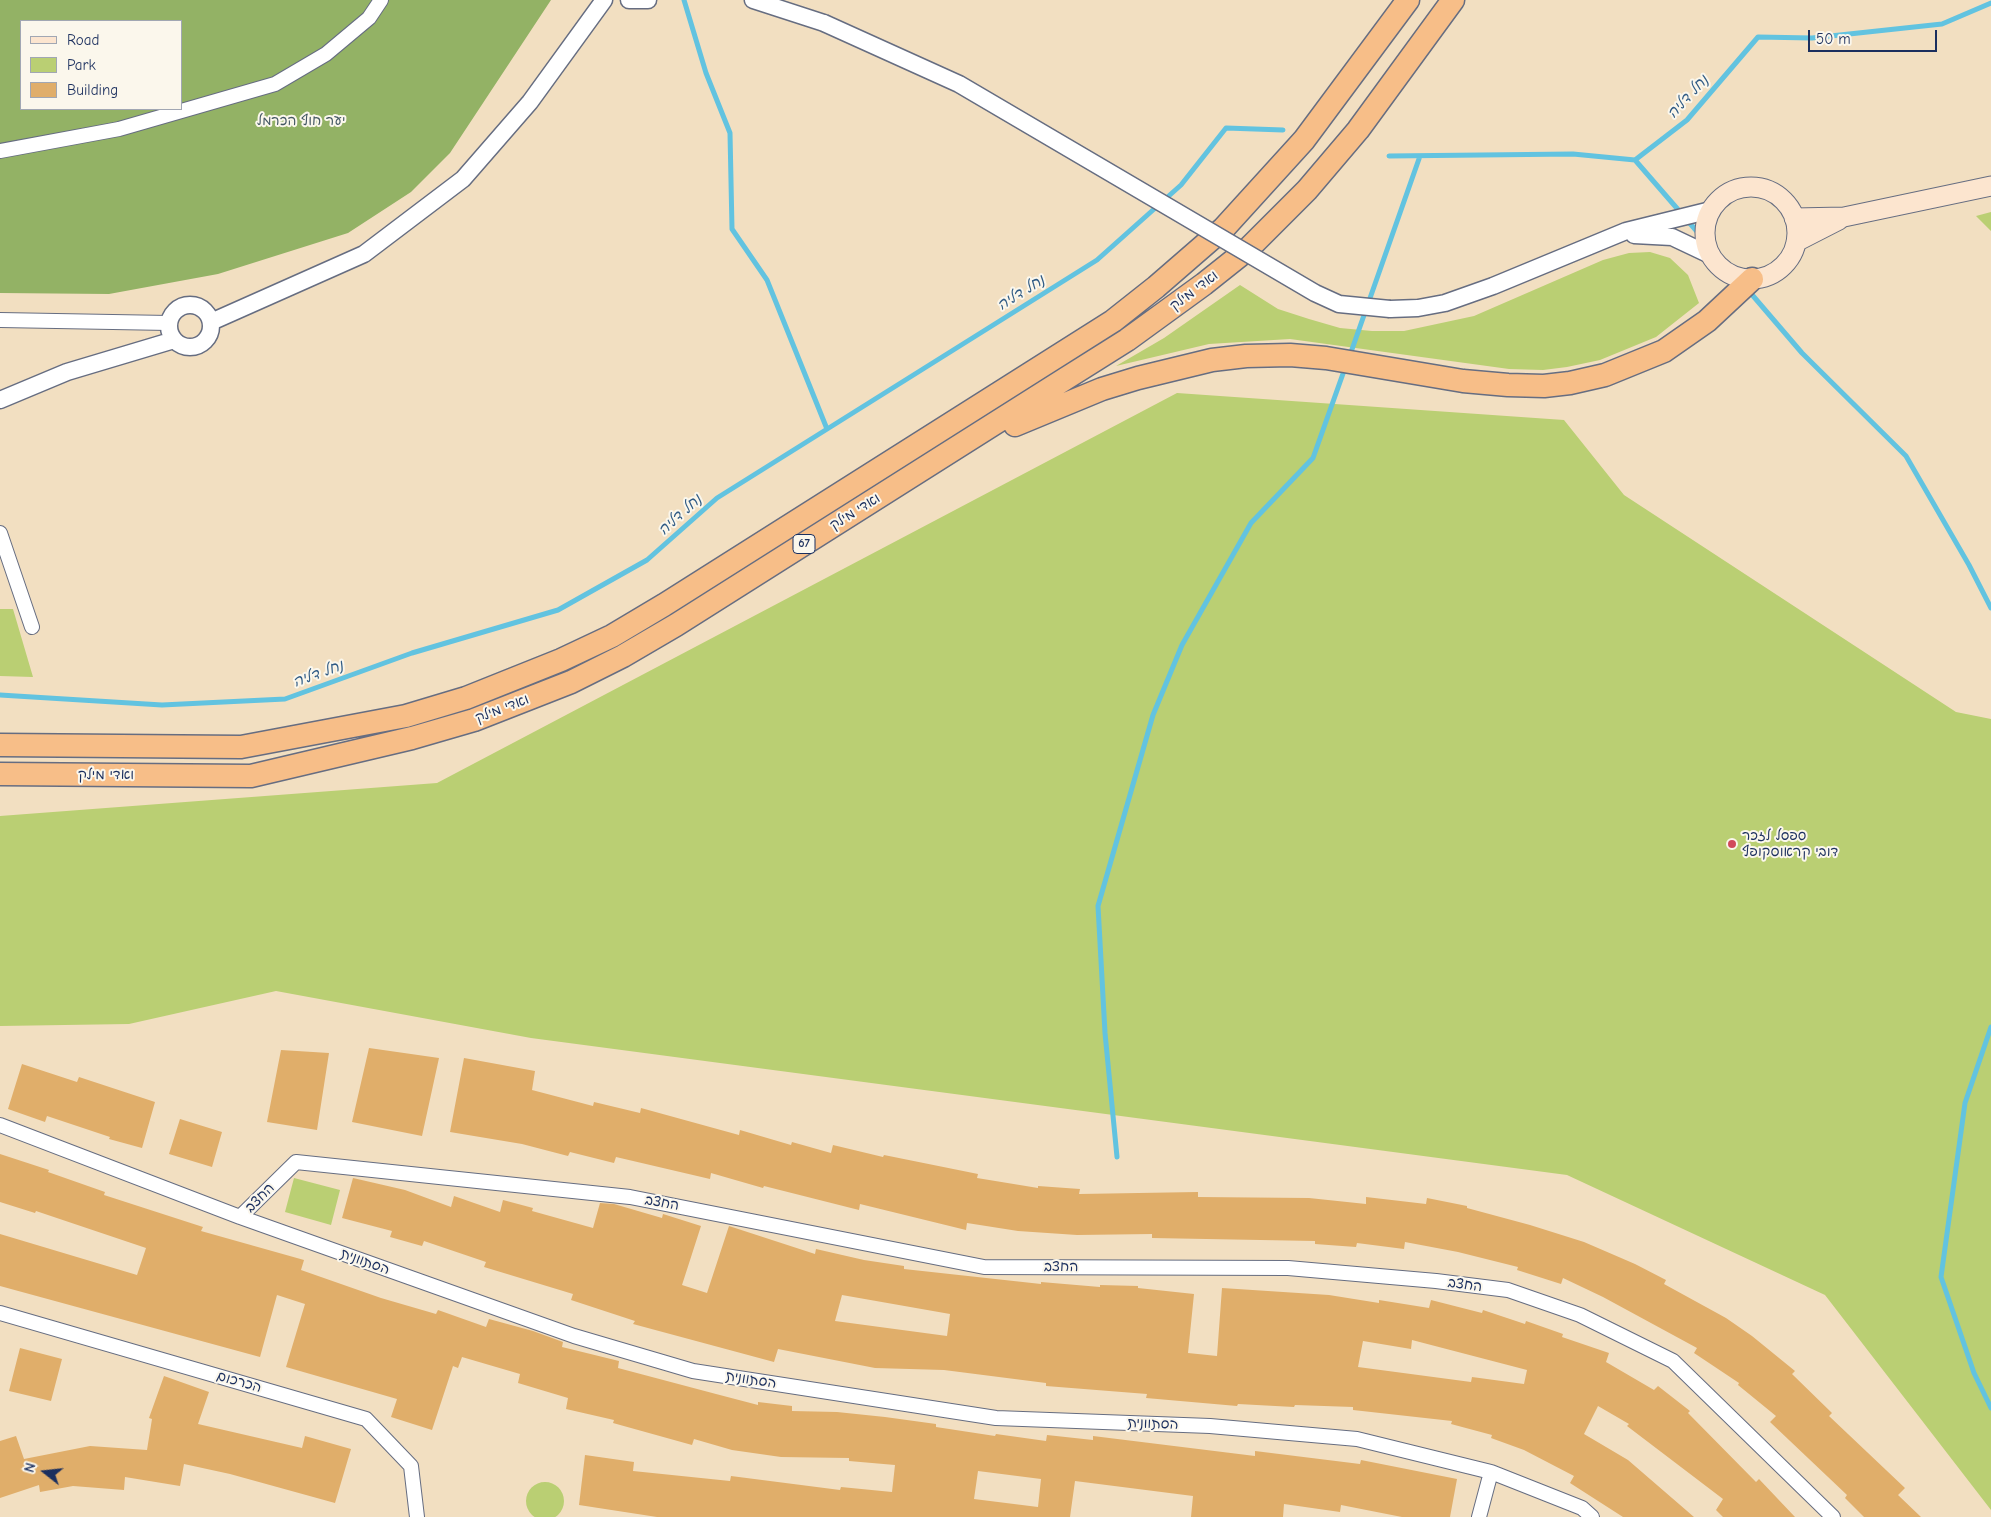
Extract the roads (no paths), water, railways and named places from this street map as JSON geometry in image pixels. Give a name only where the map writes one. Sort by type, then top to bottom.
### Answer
[{"type":"highway","name":"ואדי מילק","points":[[0,745],[241,747],[406,716],[466,698],[562,660],[612,636],[681,595],[1113,321],[1156,288],[1224,228],[1304,140],[1408,0]]},
{"type":"highway","name":"ואדי מילק","points":[[0,774],[251,776],[412,738],[474,720],[571,682],[622,656],[676,625],[1127,340],[1204,284],[1248,248],[1307,190],[1358,130],[1453,0]]},
{"type":"highway","points":[[894,487],[1023,420],[1065,403],[1138,378],[1212,360],[1290,355],[1508,385],[1544,386],[1605,375],[1664,352],[1685,338],[1727,304],[1752,279]]},
{"type":"main road","points":[[1794,218],[1844,217],[1991,186]]},
{"type":"main road","points":[[1748,187],[1762,188],[1776,194],[1787,205],[1794,218],[1796,242],[1790,257],[1780,268],[1767,276],[1752,279],[1739,278],[1727,273],[1717,265],[1710,255],[1705,240],[1705,225],[1711,210],[1720,198],[1733,191],[1748,187]]},
{"type":"main road","points":[[1796,242],[1844,217]]},
{"type":"street","points":[[0,151],[119,129],[275,84],[326,54],[369,18],[381,0]]},
{"type":"street","points":[[211,322],[364,254],[463,179],[530,102],[604,0]]},
{"type":"street","points":[[629,0],[648,0]]},
{"type":"street","points":[[753,0],[824,23],[959,84],[1315,293],[1339,304],[1390,309],[1418,308],[1445,303],[1493,286],[1626,230],[1711,210]]},
{"type":"street","points":[[1603,241],[1623,236],[1657,235],[1680,240],[1710,255]]},
{"type":"street","points":[[0,400],[67,372],[174,340],[186,346],[200,345],[209,335],[211,322],[205,310],[199,306],[186,305],[175,311],[169,323],[174,340]]},
{"type":"street","points":[[0,320],[169,323]]},
{"type":"street","points":[[0,533],[32,628]]},
{"type":"street","name":"הסתוונית","points":[[0,1125],[240,1218],[574,1336],[693,1371],[996,1418],[1210,1426],[1357,1439],[1491,1472]]},
{"type":"street","name":"החצב","points":[[240,1218],[296,1162],[630,1197],[984,1267],[1288,1268],[1436,1281],[1508,1290],[1580,1315],[1673,1361],[1833,1517]]},
{"type":"street","name":"הכרכום","points":[[0,1313],[366,1419],[411,1466],[417,1517]]},
{"type":"street","points":[[1479,1517],[1491,1472],[1582,1508],[1592,1517]]},
{"type":"waterway","points":[[684,0],[706,73],[730,133],[732,229],[767,280],[827,429]]},
{"type":"waterway","name":"נחל דליה","points":[[1389,156],[1573,154],[1635,160],[1687,120],[1758,37],[1812,38],[1942,24],[1991,3]]},
{"type":"waterway","name":"נחל דליה","points":[[0,695],[162,705],[285,699],[412,653],[558,610],[647,560],[717,498],[1097,260],[1181,185],[1226,128],[1283,130]]},
{"type":"waterway","points":[[1350,355],[1420,156]]},
{"type":"waterway","points":[[1635,160],[1681,213]]},
{"type":"waterway","points":[[1687,220],[1740,281]]},
{"type":"waterway","points":[[1748,290],[1802,353],[1906,456],[1969,565],[1991,608]]},
{"type":"waterway","points":[[1117,1157],[1105,1033],[1098,906],[1153,715],[1182,645],[1251,523],[1313,458],[1345,368]]},
{"type":"waterway","points":[[1991,1027],[1965,1103],[1941,1277],[1974,1373],[1991,1408]]},
{"type":"place","name":"ספסל לזכר דובי קראוסקופף","points":[[1732,844]]},
{"type":"park label","name":"יער חוף הכרמל","points":[[301,121]]}]
